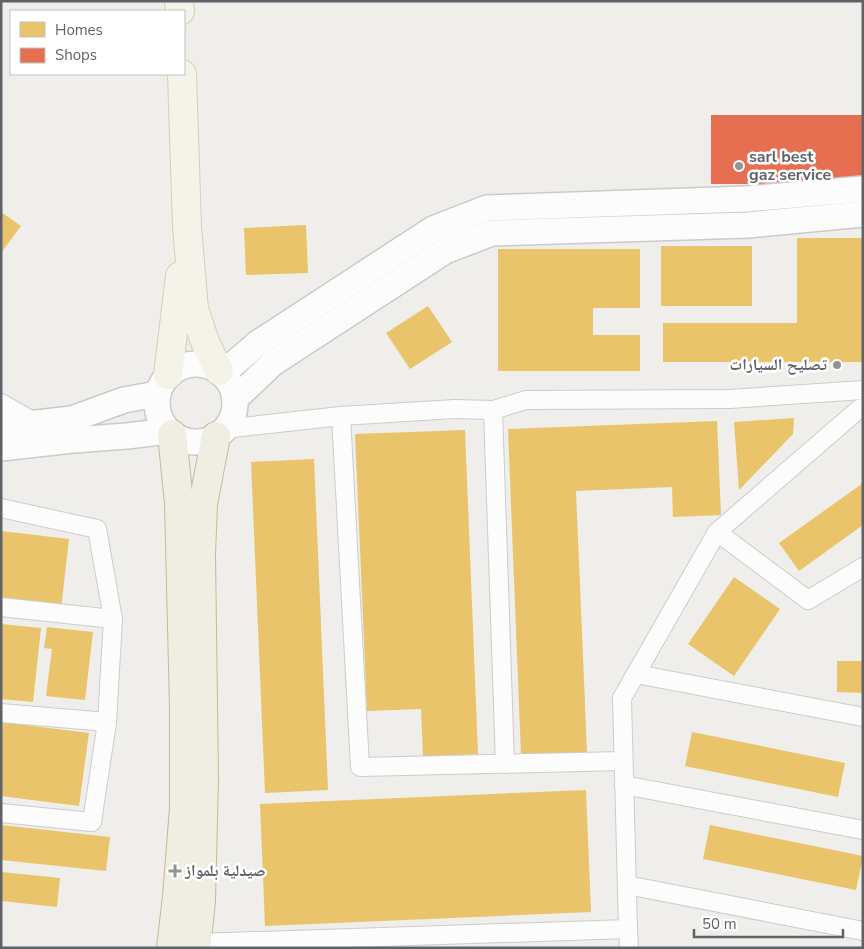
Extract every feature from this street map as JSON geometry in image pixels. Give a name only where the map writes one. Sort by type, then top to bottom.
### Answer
[{"type":"highway","points":[[170,432],[179,503],[184,708],[184,808],[177,897],[188,946]]},
{"type":"highway","points":[[188,946],[201,901],[204,779],[201,554],[204,504],[220,433]]},
{"type":"main road","points":[[182,75],[187,227],[194,309],[205,342],[220,372]]},
{"type":"main road","points":[[163,385],[187,227]]},
{"type":"street","points":[[220,372],[258,343],[433,229],[487,208],[746,199],[863,189]]},
{"type":"street","points":[[235,399],[273,363],[445,251],[492,233],[748,225],[863,214]]},
{"type":"street","points":[[433,229],[445,251]]},
{"type":"street","points":[[220,433],[231,420],[234,410],[235,399],[232,388],[220,372],[209,366],[187,364],[177,368],[163,385],[156,405],[164,426],[182,439],[193,442],[205,441],[220,433],[340,416],[455,409],[493,410],[526,400],[729,399],[863,390]]},
{"type":"street","points":[[1,427],[72,418],[163,385]]},
{"type":"street","points":[[1,403],[36,423]]},
{"type":"street","points":[[629,948],[622,698],[718,532],[863,408]]},
{"type":"street","points":[[493,410],[505,764]]},
{"type":"street","points":[[340,416],[360,767],[623,762]]},
{"type":"street","points":[[1,448],[170,432]]},
{"type":"street","points":[[1,508],[97,528],[112,619],[107,722],[92,822],[1,813]]},
{"type":"street","points":[[718,532],[808,600],[863,567]]},
{"type":"street","points":[[1,607],[112,619]]},
{"type":"street","points":[[636,674],[863,717]]},
{"type":"street","points":[[1,713],[107,722]]},
{"type":"street","points":[[624,785],[863,830]]},
{"type":"street","points":[[627,885],[863,931]]},
{"type":"street","points":[[188,946],[628,929]]},
{"type":"building: Homes","points":[[1,212],[21,226],[1,253]]},
{"type":"building: Homes","points":[[306,225],[308,273],[246,275],[244,228]]},
{"type":"building: Homes","points":[[797,238],[863,238],[863,362],[663,362],[663,323],[797,323]]},
{"type":"building: Homes","points":[[661,246],[752,246],[752,306],[661,306]]},
{"type":"building: Homes","points":[[498,249],[640,249],[640,308],[593,308],[593,335],[640,335],[640,371],[498,371]]},
{"type":"building: Homes","points":[[428,306],[452,342],[410,369],[386,333]]},
{"type":"building: Homes","points":[[794,418],[793,434],[739,490],[734,422]]},
{"type":"building: Homes","points":[[717,421],[721,515],[673,517],[672,487],[576,491],[587,752],[521,755],[508,429]]},
{"type":"building: Homes","points":[[465,430],[478,754],[423,757],[421,709],[367,711],[355,434]]},
{"type":"building: Homes","points":[[314,459],[328,790],[265,793],[251,462]]},
{"type":"building: Homes","points":[[863,483],[863,525],[799,571],[779,543]]},
{"type":"building: Homes","points":[[1,531],[69,539],[61,609],[1,602]]},
{"type":"building: Homes","points":[[734,577],[780,609],[734,676],[688,644]]},
{"type":"building: Homes","points":[[1,624],[41,628],[33,702],[1,699]]},
{"type":"building: Homes","points":[[47,627],[93,632],[85,700],[46,696],[52,649],[44,648]]},
{"type":"building: Homes","points":[[837,661],[863,661],[863,693],[837,692]]},
{"type":"building: Homes","points":[[1,722],[89,733],[79,806],[1,796]]},
{"type":"building: Homes","points":[[692,732],[845,763],[838,797],[685,766]]},
{"type":"building: Homes","points":[[586,790],[591,912],[265,926],[260,804]]},
{"type":"building: Homes","points":[[1,825],[110,837],[106,871],[1,860]]},
{"type":"building: Homes","points":[[710,825],[863,856],[856,890],[703,859]]},
{"type":"building: Homes","points":[[1,872],[60,878],[57,907],[1,901]]},
{"type":"building: Shops","points":[[711,115],[863,115],[863,184],[711,184]]},
{"type":"place","name":"sarl best gaz service","points":[[739,166]]},
{"type":"place","name":"تصليح السيارات","points":[[837,365]]},
{"type":"place","name":"صيدلية بلمواز","points":[[175,871]]}]
